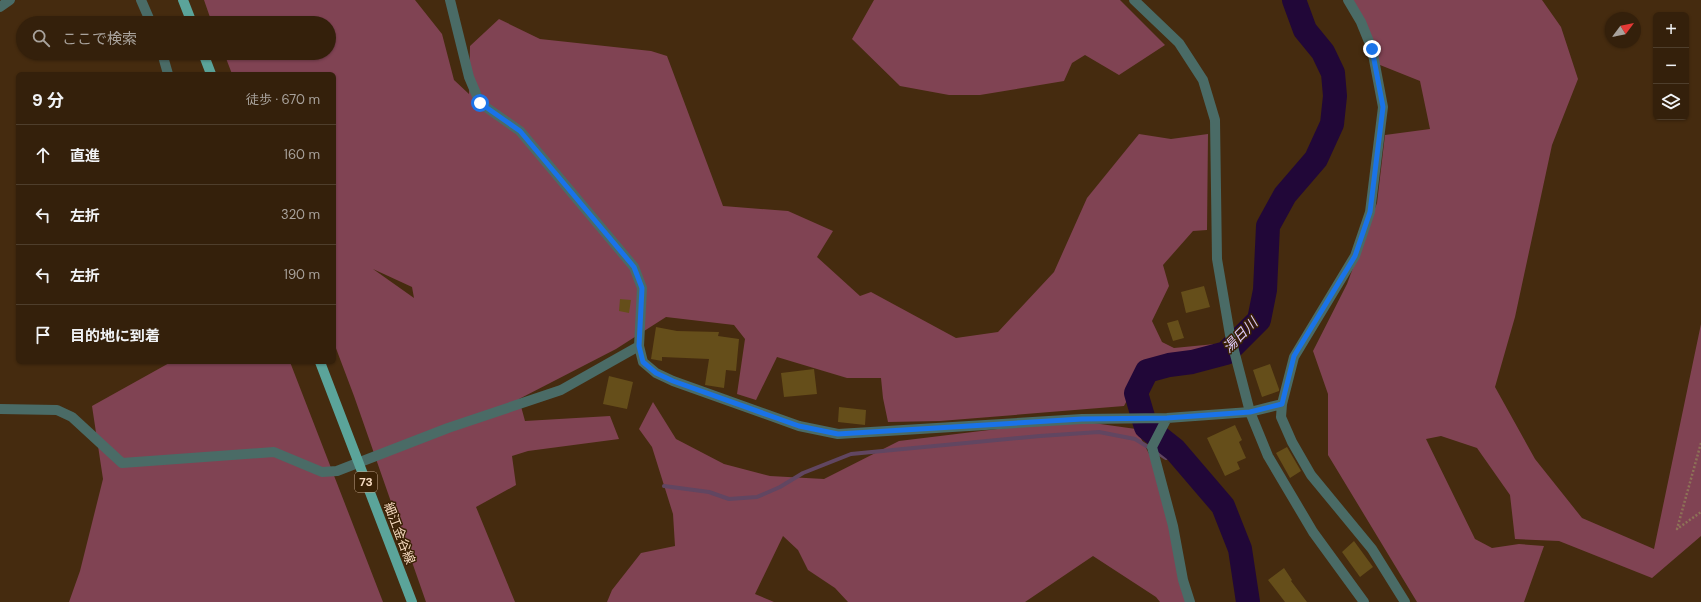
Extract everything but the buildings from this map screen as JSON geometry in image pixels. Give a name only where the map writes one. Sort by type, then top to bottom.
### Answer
[{"type":"main road","points":[[183,0],[189,16]]},
{"type":"main road","points":[[206,60],[210,72]]},
{"type":"main road","name":"細江金谷線","points":[[321,364],[412,602]]},
{"type":"street","points":[[0,8],[10,0]]},
{"type":"street","points":[[141,0],[148,16]]},
{"type":"street","points":[[450,0],[469,77],[480,103],[520,131],[634,267],[642,288],[639,346],[643,362],[656,373],[673,381],[799,426],[838,434],[1082,419],[1167,418],[1250,412],[1282,404]]},
{"type":"street","points":[[1134,0],[1179,43],[1203,80],[1215,120],[1217,259],[1230,335],[1250,412],[1268,456],[1313,532],[1364,602]]},
{"type":"street","points":[[1348,0],[1361,22],[1372,49],[1383,107],[1370,212],[1355,256],[1294,356],[1282,404],[1281,417],[1292,442],[1311,475],[1372,549],[1405,602]]},
{"type":"street","points":[[164,60],[167,72]]},
{"type":"street","points":[[0,408],[56,410],[72,417],[122,463],[274,452],[322,472],[337,471],[448,428],[561,390],[639,346]]},
{"type":"street","points":[[1167,418],[1152,447],[1173,526],[1182,580],[1190,602]]},
{"type":"path","points":[[1701,443],[1676,529],[1701,512]]},
{"type":"shaded area","points":[[204,0],[415,0],[442,34],[454,80],[469,94],[470,46],[499,19],[540,39],[651,51],[667,56],[723,206],[788,211],[833,231],[817,257],[860,296],[871,292],[956,338],[998,332],[1054,272],[1087,198],[1139,134],[1171,139],[1208,134],[1207,230],[1193,231],[1163,265],[1169,286],[1152,321],[1162,342],[1174,348],[1215,344],[1206,353],[1143,370],[1124,406],[940,421],[888,422],[881,378],[847,378],[777,357],[756,400],[737,394],[745,339],[734,325],[666,317],[616,349],[519,399],[525,421],[610,416],[619,439],[528,451],[512,456],[516,485],[476,507],[515,602],[426,602],[336,348],[336,72],[231,72],[227,60],[336,60],[336,16],[210,16]],"holes":[[[373,269],[412,287],[414,298]]]},
{"type":"shaded area","points":[[874,0],[1120,0],[1165,45],[1119,75],[1085,55],[1072,63],[1064,81],[980,95],[949,95],[900,86],[852,39]]},
{"type":"shaded area","points":[[1349,0],[1542,0],[1561,27],[1578,79],[1552,145],[1515,317],[1495,387],[1535,459],[1582,518],[1654,549],[1701,324],[1701,536],[1652,578],[1559,541],[1515,539],[1510,495],[1477,448],[1441,436],[1426,439],[1475,539],[1492,548],[1519,544],[1544,546],[1524,602],[1417,602],[1328,455],[1328,394],[1313,351],[1347,284],[1377,203],[1385,135],[1430,129],[1420,81],[1380,65]]},
{"type":"shaded area","points":[[167,364],[291,364],[383,602],[69,602],[80,571],[103,479],[92,406]]},
{"type":"shaded area","points":[[653,402],[676,439],[724,464],[770,476],[824,479],[899,441],[1072,420],[1136,429],[1157,469],[1190,602],[1160,602],[1156,597],[1093,556],[1025,602],[848,602],[835,588],[808,570],[798,550],[783,536],[755,594],[774,602],[607,602],[612,590],[641,553],[675,546],[673,514],[652,447],[639,429]]},
{"type":"waterway","name":"湯日川","points":[[1248,602],[1240,549],[1223,506],[1175,450],[1146,427],[1136,393],[1147,371],[1169,365],[1192,362],[1226,353],[1259,320],[1265,290],[1268,226],[1285,195],[1316,159],[1332,124],[1335,96],[1333,73],[1323,52],[1305,30],[1294,0]]},
{"type":"waterway","points":[[664,486],[709,492],[729,499],[757,497],[780,487],[803,473],[851,454],[1040,436],[1099,432],[1135,439],[1166,458],[1175,450]]},
{"type":"route","points":[[480,103],[520,131],[634,267],[642,288],[639,346],[643,362],[656,373],[673,381],[799,426],[838,434],[1082,419],[1167,418],[1250,412],[1282,404],[1294,356],[1355,256],[1370,212],[1372,185],[1383,107],[1372,49]]}]
